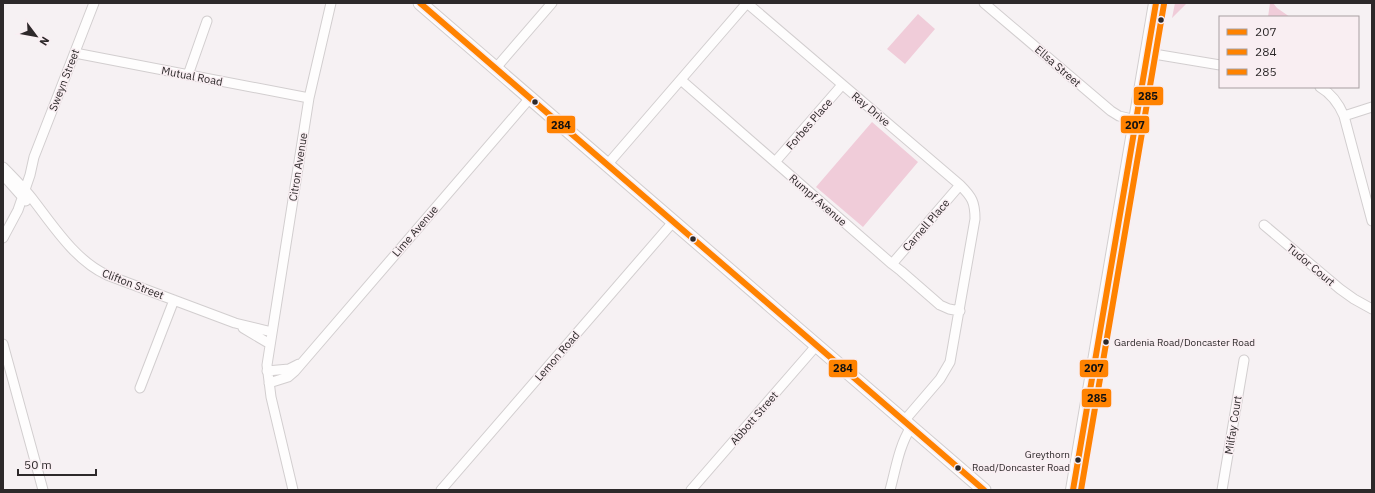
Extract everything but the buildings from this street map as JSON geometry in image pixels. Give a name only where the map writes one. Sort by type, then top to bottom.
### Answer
[{"type":"main road","points":[[420,3],[984,490]]},
{"type":"main road","points":[[1073,490],[1156,3]]},
{"type":"street","name":"Sweyn Street","points":[[4,236],[10,213],[21,191],[25,172],[34,157],[94,3]]},
{"type":"street","name":"Citron Avenue","points":[[272,332],[309,98],[331,3]]},
{"type":"street","points":[[496,68],[552,3]]},
{"type":"street","name":"Ray Drive","points":[[608,165],[747,3],[960,185],[970,196],[975,205],[975,211],[960,311],[948,368],[907,424],[890,490]]},
{"type":"street","name":"Ellsa Street","points":[[984,3],[1111,111],[1119,116],[1136,120]]},
{"type":"street","points":[[188,75],[207,21]]},
{"type":"street","name":"Mutual Road","points":[[75,53],[309,98]]},
{"type":"street","points":[[1148,53],[1219,65]]},
{"type":"street","name":"Rumpf Avenue","points":[[681,80],[940,305],[949,309],[960,311]]},
{"type":"street","name":"Forbes Place","points":[[775,162],[842,85]]},
{"type":"street","points":[[1322,88],[1329,93],[1337,102],[1344,116],[1372,221]]},
{"type":"street","name":"Lime Avenue","points":[[268,383],[292,374],[530,98]]},
{"type":"street","points":[[1344,116],[1372,107]]},
{"type":"street","name":"Clifton Street","points":[[3,167],[33,208],[48,220],[85,261],[95,269],[107,275],[235,323],[272,332]]},
{"type":"street","name":"Clifton Street","points":[[3,175],[21,191]]},
{"type":"street","name":"Carnell Place","points":[[892,264],[960,185]]},
{"type":"street","name":"Lemon Road","points":[[441,490],[673,222]]},
{"type":"street","name":"Tudor Court","points":[[1264,225],[1340,289],[1372,309]]},
{"type":"street","points":[[140,388],[174,300]]},
{"type":"street","points":[[1360,302],[1372,302]]},
{"type":"street","name":"Clifton Street","points":[[235,323],[270,344]]},
{"type":"street","points":[[272,332],[267,371],[268,383],[293,490]]},
{"type":"street","points":[[3,344],[43,490]]},
{"type":"street","name":"Abbott Street","points":[[692,490],[816,346]]},
{"type":"street","name":"Milfay Court","points":[[1222,490],[1244,360]]},
{"type":"street","name":"Lime Avenue","points":[[267,371],[289,369],[301,363]]},
{"type":"shaded area","points":[[1175,3],[1187,3],[1172,18]]},
{"type":"shaded area","points":[[1270,3],[1273,3],[1277,8],[1289,16],[1268,16]]},
{"type":"shaded area","points":[[918,14],[935,29],[905,64],[887,49]]},
{"type":"shaded area","points":[[872,122],[918,162],[863,227],[816,187]]},
{"type":"transit line","name":"284","points":[[420,3],[984,490]]},
{"type":"transit line","name":"207","points":[[1073,490],[1156,3]]},
{"type":"transit line","name":"285","points":[[1081,490],[1164,4]]},
{"type":"place","name":"Gardenia Road/Doncaster Road","points":[[1106,342]]},
{"type":"place","name":"Greythorn Road/Doncaster Road","points":[[1078,460]]}]
